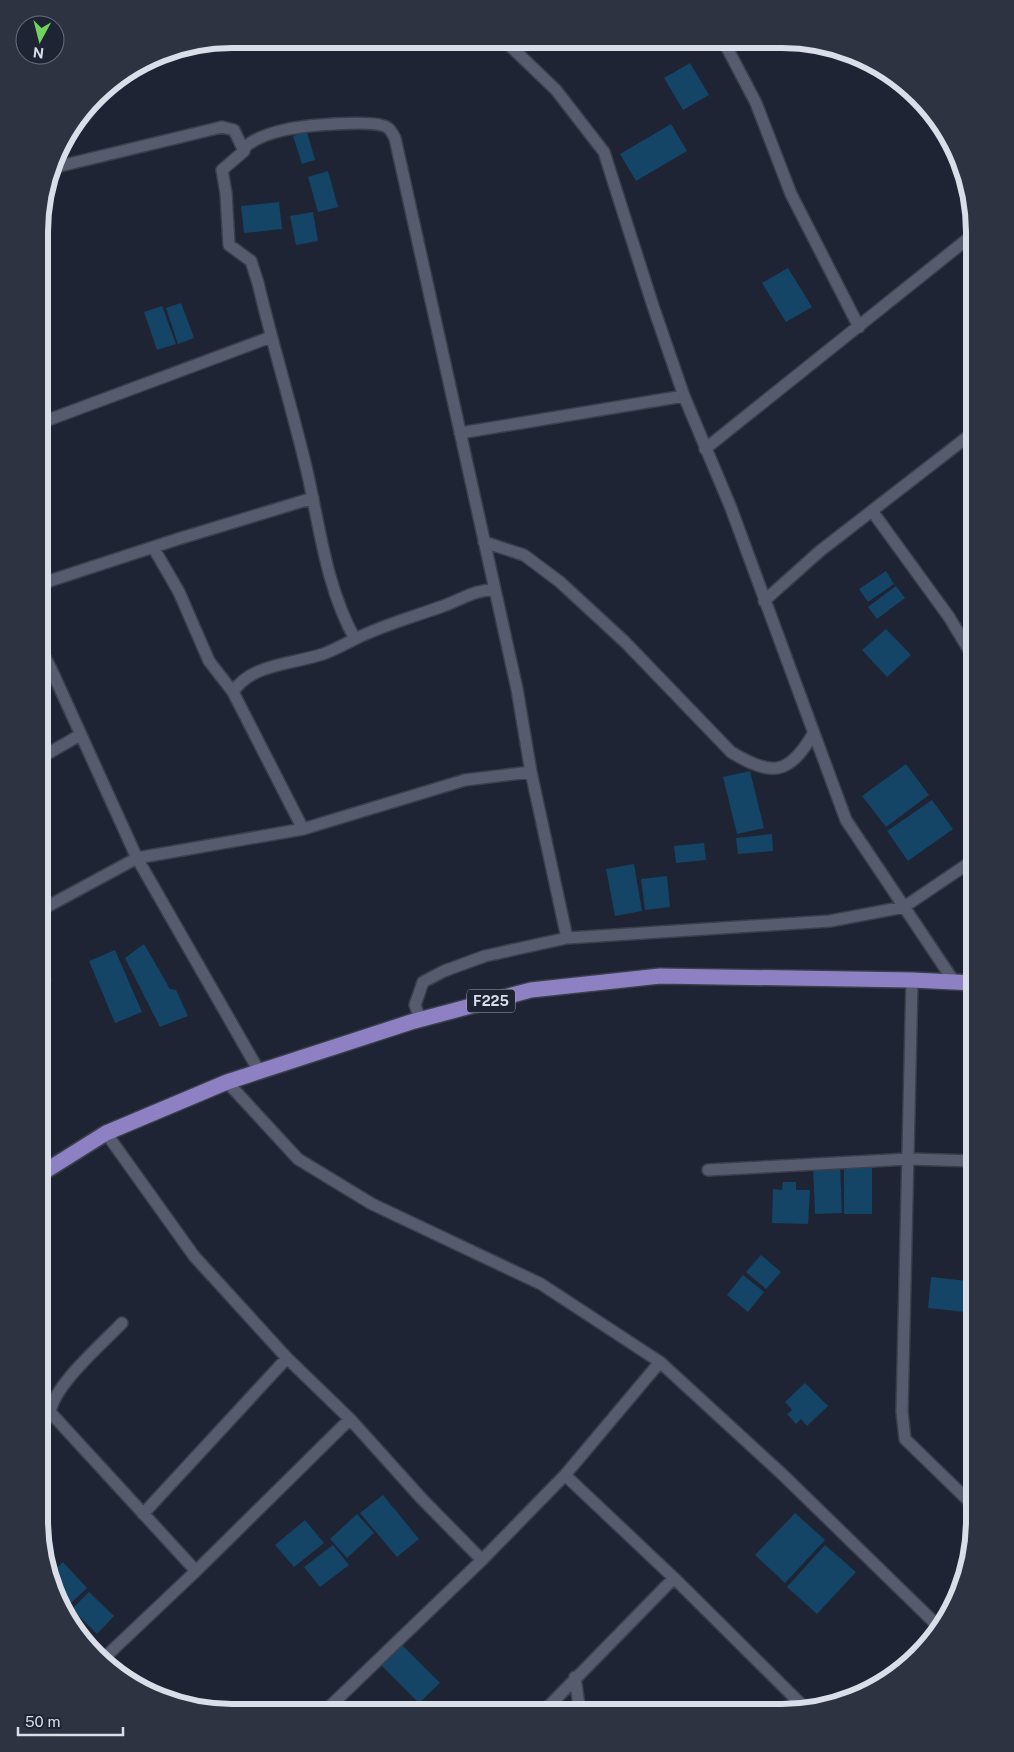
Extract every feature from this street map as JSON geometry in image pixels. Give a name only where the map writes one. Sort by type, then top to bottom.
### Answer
[{"type":"main road","name":"F225","points":[[48,1169],[106,1133],[227,1082],[420,1019],[531,990],[660,976],[912,980],[966,983]]},
{"type":"street","points":[[512,48],[556,90],[604,152],[684,396],[728,501],[846,820],[955,983]]},
{"type":"street","points":[[727,48],[756,103],[791,194],[859,327]]},
{"type":"street","points":[[355,638],[342,614],[318,533],[313,498],[251,261],[229,245],[226,193],[222,170],[244,152],[245,147],[251,142],[284,130],[349,123],[373,124],[389,128],[395,138],[517,689],[531,772],[567,938]]},
{"type":"street","points":[[59,166],[222,127],[234,130],[244,152]]},
{"type":"street","points":[[705,449],[966,240]]},
{"type":"street","points":[[48,420],[271,337]]},
{"type":"street","points":[[460,433],[684,396]]},
{"type":"street","points":[[764,601],[820,551],[966,438]]},
{"type":"street","points":[[48,581],[313,498]]},
{"type":"street","points":[[872,511],[949,617],[966,645]]},
{"type":"street","points":[[484,542],[524,555],[560,582],[625,642],[731,752],[752,765],[783,767],[794,762],[813,734]]},
{"type":"street","points":[[153,547],[179,592],[209,661],[233,692],[304,829]]},
{"type":"street","points":[[233,692],[238,684],[253,674],[325,653],[355,638],[416,614],[446,605],[478,590],[495,590]]},
{"type":"street","points":[[48,663],[137,858],[258,1071]]},
{"type":"street","points":[[48,753],[80,735]]},
{"type":"street","points":[[48,907],[137,858],[304,829],[464,780],[531,772]]},
{"type":"street","points":[[420,1019],[415,1005],[423,982],[444,971],[485,956],[567,938],[830,921],[904,907],[966,865]]},
{"type":"street","points":[[912,980],[902,1412],[905,1439],[966,1498]]},
{"type":"street","points":[[227,1082],[298,1159],[372,1204],[541,1284],[660,1362],[782,1474],[936,1624]]},
{"type":"street","points":[[106,1133],[194,1256],[287,1358],[350,1419],[422,1499],[482,1560]]},
{"type":"street","points":[[708,1170],[909,1160],[966,1161]]},
{"type":"street","points":[[122,1323],[62,1386],[51,1403],[50,1412],[196,1571]]},
{"type":"street","points":[[143,1514],[287,1358]]},
{"type":"street","points":[[332,1704],[482,1560],[565,1475],[660,1362]]},
{"type":"street","points":[[106,1656],[196,1571],[350,1419]]},
{"type":"street","points":[[565,1475],[674,1578],[800,1704]]},
{"type":"street","points":[[550,1704],[674,1578]]},
{"type":"street","points":[[575,1677],[579,1704]]},
{"type":"building","points":[[690,63],[709,95],[683,110],[664,78]]},
{"type":"building","points":[[671,124],[687,151],[636,181],[620,154]]},
{"type":"building","points":[[307,132],[315,160],[302,164],[293,136]]},
{"type":"building","points":[[328,171],[338,207],[318,212],[308,177]]},
{"type":"building","points":[[279,202],[282,229],[244,233],[241,206]]},
{"type":"building","points":[[313,212],[318,241],[296,245],[290,216]]},
{"type":"building","points":[[788,268],[812,307],[786,322],[762,283]]},
{"type":"building","points":[[181,303],[194,338],[178,344],[166,308]]},
{"type":"building","points":[[162,306],[176,344],[157,350],[144,312]]},
{"type":"building","points":[[886,571],[894,584],[868,602],[859,589]]},
{"type":"building","points":[[896,586],[905,598],[877,619],[868,607]]},
{"type":"building","points":[[886,629],[911,655],[887,677],[862,650]]},
{"type":"building","points":[[906,764],[929,795],[886,827],[862,796]]},
{"type":"building","points":[[750,771],[764,828],[737,834],[723,777]]},
{"type":"building","points":[[932,800],[953,829],[908,861],[887,831]]},
{"type":"building","points":[[772,834],[773,851],[738,854],[736,838]]},
{"type":"building","points":[[704,843],[706,860],[676,863],[674,846]]},
{"type":"building","points":[[634,864],[642,911],[615,916],[606,869]]},
{"type":"building","points":[[667,876],[670,907],[645,910],[641,879]]},
{"type":"building","points":[[144,944],[170,989],[176,990],[188,1016],[160,1027],[125,958]]},
{"type":"building","points":[[115,950],[142,1012],[115,1023],[89,961]]},
{"type":"building","points":[[48,975],[52,981],[48,984]]},
{"type":"building","points":[[840,1164],[842,1213],[815,1214],[813,1165]]},
{"type":"building","points":[[844,1164],[872,1164],[872,1214],[844,1214]]},
{"type":"building","points":[[783,1182],[796,1182],[796,1190],[810,1190],[808,1224],[772,1223],[773,1189],[782,1190]]},
{"type":"building","points":[[761,1255],[781,1272],[766,1289],[746,1272]]},
{"type":"building","points":[[743,1275],[764,1292],[748,1312],[727,1295]]},
{"type":"building","points":[[931,1277],[966,1281],[965,1312],[928,1308]]},
{"type":"building","points":[[805,1383],[828,1406],[807,1426],[801,1419],[796,1424],[787,1414],[792,1410],[785,1402]]},
{"type":"building","points":[[383,1495],[419,1539],[397,1557],[360,1513]]},
{"type":"building","points":[[795,1513],[825,1540],[785,1583],[755,1555]]},
{"type":"building","points":[[357,1514],[374,1533],[347,1558],[330,1539]]},
{"type":"building","points":[[305,1520],[324,1543],[294,1567],[275,1545]]},
{"type":"building","points":[[333,1545],[349,1565],[320,1587],[304,1567]]},
{"type":"building","points":[[825,1545],[856,1572],[817,1614],[787,1587]]},
{"type":"building","points":[[63,1562],[87,1588],[69,1605],[61,1591],[54,1570]]},
{"type":"building","points":[[89,1592],[114,1616],[97,1634],[72,1609]]},
{"type":"building","points":[[400,1643],[440,1683],[419,1703],[379,1663]]}]
